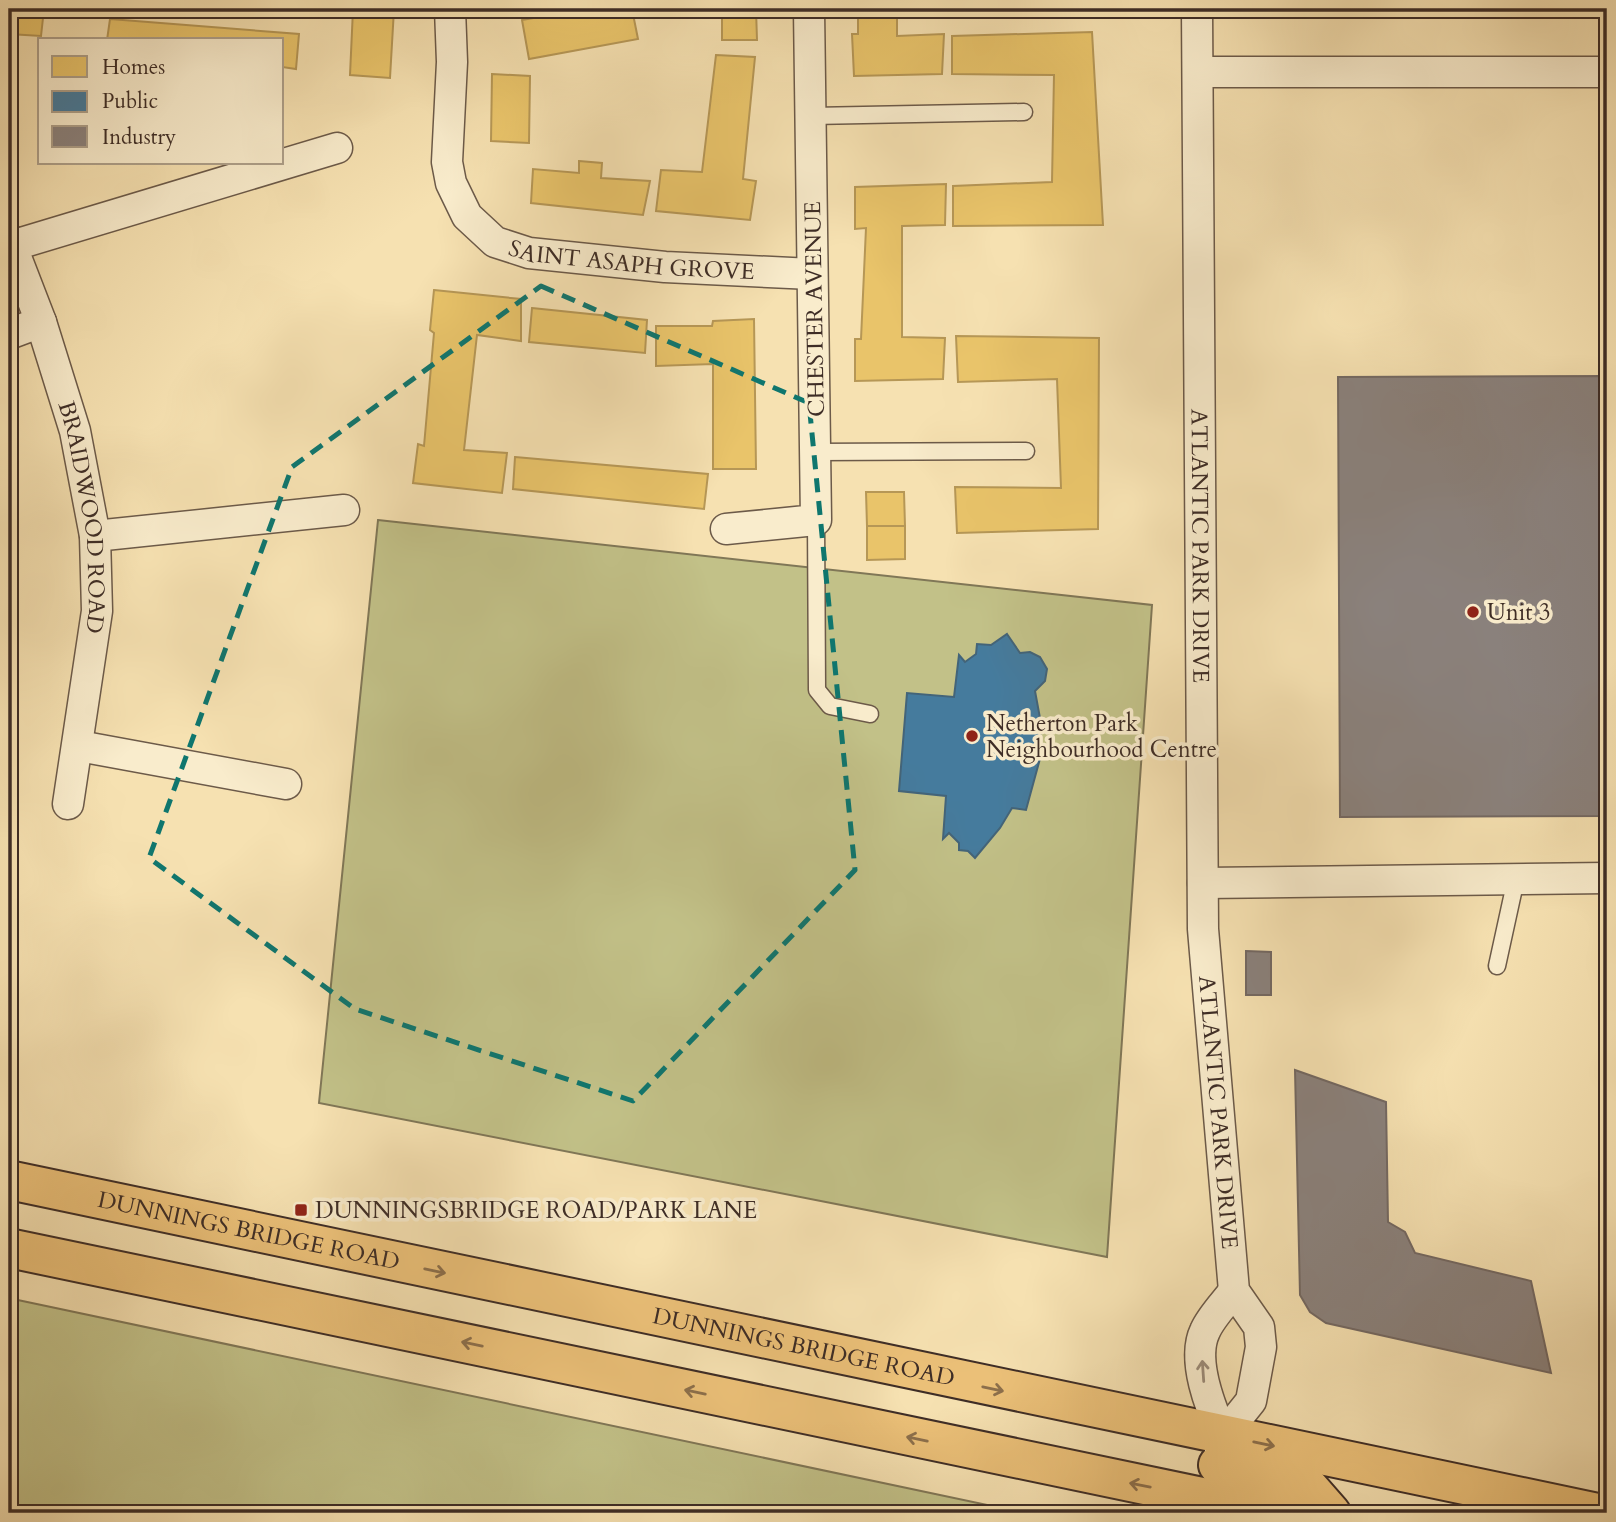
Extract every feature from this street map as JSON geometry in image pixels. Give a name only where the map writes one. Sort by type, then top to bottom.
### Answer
[{"type":"highway","name":"DUNNINGS BRIDGE ROAD","points":[[9,1180],[1218,1467],[1279,1513]]},
{"type":"highway","name":"DUNNINGS BRIDGE ROAD","points":[[9,1248],[1218,1467],[1598,1513]]},
{"type":"highway","points":[[1218,1467],[1310,1489],[1331,1513]]},
{"type":"street","name":"SAINT ASAPH GROVE","points":[[450,9],[452,62],[447,162],[451,183],[467,216],[495,242],[511,249],[542,255],[665,267],[812,274]]},
{"type":"street","name":"CHESTER AVENUE","points":[[810,9],[816,520]]},
{"type":"street","name":"ATLANTIC PARK DRIVE","points":[[1197,9],[1203,883],[1207,989],[1234,1291],[1259,1327],[1261,1347],[1251,1401],[1218,1467]]},
{"type":"street","points":[[1198,72],[1607,72]]},
{"type":"street","points":[[284,164],[338,148]]},
{"type":"street","points":[[10,243],[283,164]]},
{"type":"street","name":"BRAIDWOOD ROAD","points":[[10,243],[41,322],[75,430],[94,536],[97,611],[79,746],[68,804]]},
{"type":"street","points":[[9,334],[41,322]]},
{"type":"street","points":[[94,536],[344,510]]},
{"type":"street","points":[[726,528],[816,520]]},
{"type":"street","points":[[79,746],[286,784]]},
{"type":"street","points":[[1203,883],[1607,878]]},
{"type":"street","points":[[1218,1467],[1202,1369],[1204,1332],[1234,1291]]},
{"type":"lane","points":[[811,116],[1024,112]]},
{"type":"lane","points":[[816,452],[1026,451]]},
{"type":"lane","points":[[816,520],[817,690],[830,706],[870,713]]},
{"type":"lane","points":[[1497,965],[1516,878]]},
{"type":"highlighted area","points":[[541,286],[809,403],[855,870],[633,1101],[355,1009],[149,858],[292,467]]},
{"type":"shaded area","points":[[378,520],[1152,605],[1107,1257],[319,1103]]},
{"type":"shaded area","points":[[13,1299],[1025,1513],[9,1513],[9,1317]]},
{"type":"building: Homes","points":[[9,9],[44,9],[41,36],[9,34]]},
{"type":"building: Homes","points":[[353,9],[394,9],[390,78],[350,75]]},
{"type":"building: Homes","points":[[586,9],[632,9],[638,39],[529,59],[522,20]]},
{"type":"building: Homes","points":[[722,9],[756,9],[757,40],[722,40]]},
{"type":"building: Homes","points":[[858,9],[897,9],[897,36],[944,34],[942,74],[854,76],[852,34],[858,34]]},
{"type":"building: Homes","points":[[110,19],[299,34],[296,69],[284,67],[284,38],[107,38]]},
{"type":"building: Homes","points":[[1092,32],[1103,225],[953,226],[953,186],[1052,182],[1054,75],[952,74],[952,36]]},
{"type":"building: Homes","points":[[716,55],[755,57],[743,179],[756,181],[750,220],[656,211],[661,170],[702,172]]},
{"type":"building: Homes","points":[[492,74],[530,76],[529,143],[491,141]]},
{"type":"building: Homes","points":[[579,161],[602,163],[601,178],[650,181],[643,215],[531,203],[533,169],[579,173]]},
{"type":"building: Homes","points":[[946,184],[945,225],[902,226],[902,337],[945,338],[943,379],[855,381],[855,339],[861,339],[866,228],[855,229],[855,187]]},
{"type":"building: Homes","points":[[434,290],[521,299],[521,341],[477,335],[464,450],[507,453],[502,493],[413,483],[418,444],[424,446],[434,333],[430,330]]},
{"type":"building: Homes","points":[[532,308],[647,320],[645,353],[529,342]]},
{"type":"building: Homes","points":[[754,319],[756,469],[713,469],[713,364],[656,366],[656,326],[712,326],[713,321]]},
{"type":"building: Homes","points":[[956,336],[1099,338],[1098,529],[957,533],[955,487],[1061,488],[1057,379],[958,382]]},
{"type":"building: Homes","points":[[515,457],[708,474],[704,509],[513,489]]},
{"type":"building: Homes","points":[[866,492],[904,492],[905,526],[867,526]]},
{"type":"building: Homes","points":[[867,526],[905,526],[905,559],[867,560]]},
{"type":"building: Public","name":"Netherton Park Neighbourhood Centre","points":[[1007,634],[1020,653],[1030,652],[1040,657],[1047,669],[1045,681],[1035,691],[1040,718],[1041,755],[1026,810],[1012,808],[1000,828],[975,858],[968,851],[959,850],[959,843],[949,833],[943,839],[946,796],[899,791],[907,693],[954,697],[959,655],[965,662],[976,654],[977,644],[991,645]]},
{"type":"building: Industry","name":"Unit 3","points":[[1607,376],[1607,816],[1340,817],[1338,377]]},
{"type":"building: Industry","points":[[1246,951],[1271,952],[1271,995],[1246,995]]},
{"type":"building: Industry","points":[[1295,1070],[1386,1102],[1388,1222],[1405,1232],[1415,1253],[1531,1281],[1551,1373],[1326,1323],[1310,1312],[1300,1295]]},
{"type":"place","name":"Unit 3","points":[[1473,612]]},
{"type":"place","name":"Netherton Park Neighbourhood Centre","points":[[972,736]]},
{"type":"place","name":"DUNNINGSBRIDGE ROAD/PARK LANE","points":[[301,1210]]}]
